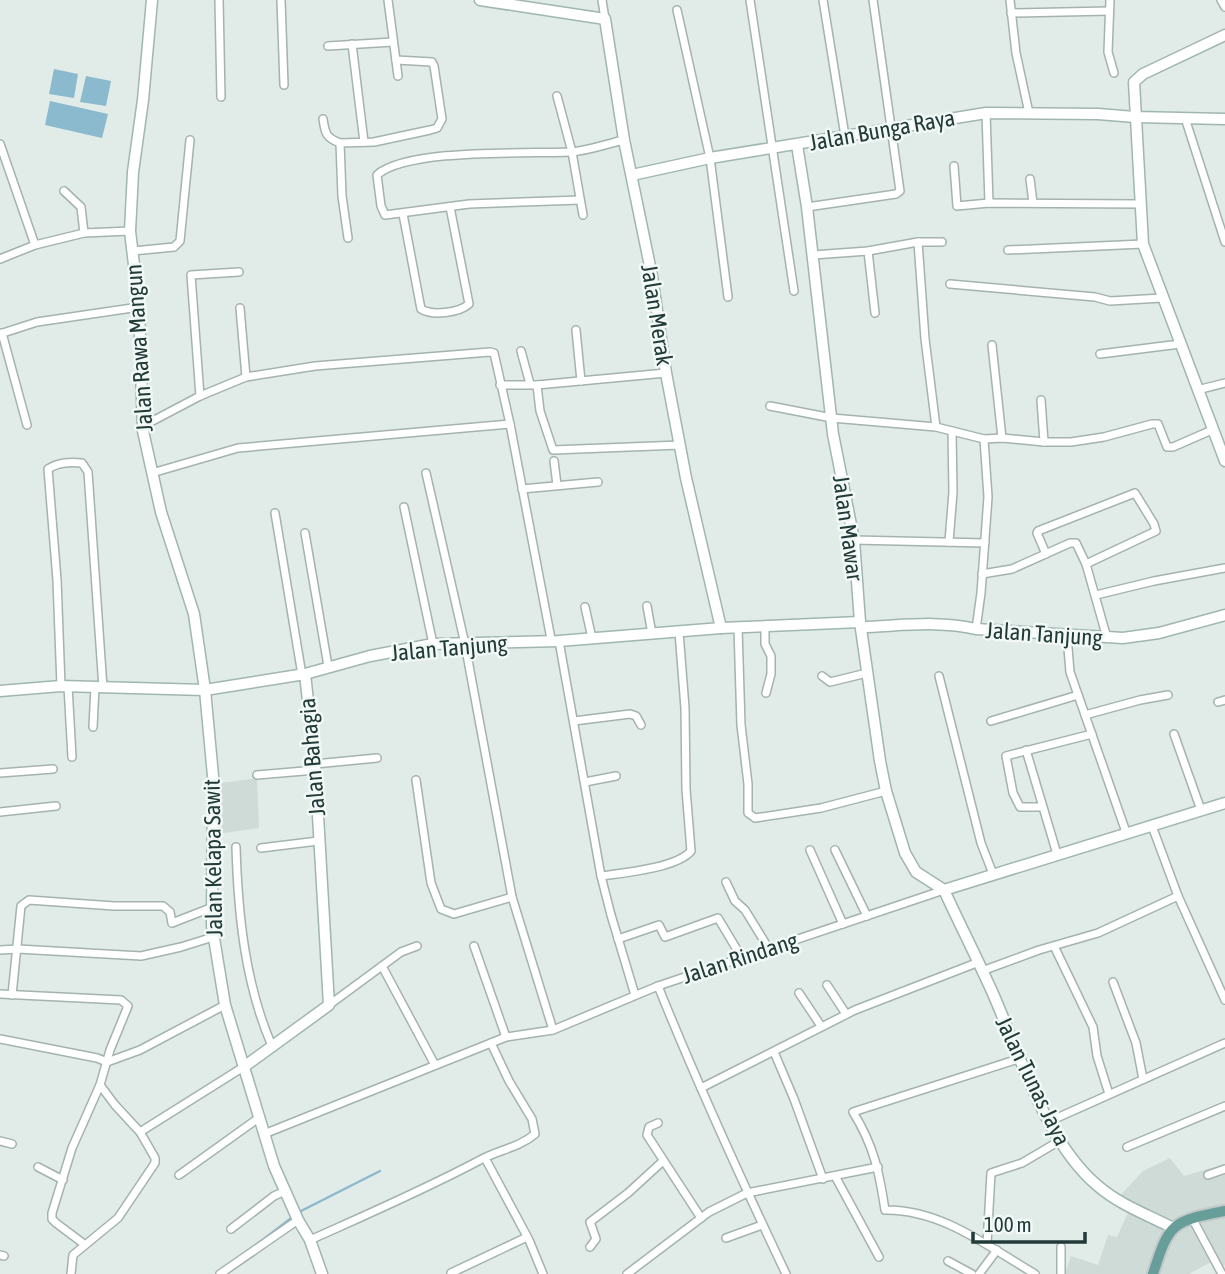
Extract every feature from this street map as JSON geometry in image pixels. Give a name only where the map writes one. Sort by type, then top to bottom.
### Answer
[{"type":"main road","points":[[1153,1274],[1165,1237],[1173,1228],[1192,1218],[1225,1211]]},
{"type":"street","name":"Jalan Rawa Mangun","points":[[152,0],[133,172],[130,231],[139,307],[143,426],[161,512],[194,614],[205,690]]},
{"type":"street","points":[[219,0],[221,97]]},
{"type":"street","points":[[281,0],[284,85]]},
{"type":"street","points":[[388,0],[398,76]]},
{"type":"street","points":[[480,0],[605,19]]},
{"type":"street","name":"Jalan Merak","points":[[602,0],[624,140],[652,276],[666,373],[720,628]]},
{"type":"street","points":[[750,0],[794,291]]},
{"type":"street","points":[[823,0],[845,136]]},
{"type":"street","points":[[807,207],[899,192],[900,182],[873,0]]},
{"type":"street","points":[[1010,0],[1016,53],[1029,113]]},
{"type":"street","points":[[1110,0],[1108,52],[1114,73]]},
{"type":"street","points":[[1221,0],[1225,7]]},
{"type":"street","points":[[677,10],[709,159],[728,298]]},
{"type":"street","points":[[1011,13],[1109,12]]},
{"type":"street","points":[[1225,35],[1143,74],[1134,82],[1143,244],[1225,461]]},
{"type":"street","points":[[328,46],[393,42]]},
{"type":"street","points":[[352,44],[365,142]]},
{"type":"street","points":[[323,119],[326,135],[340,143],[365,142],[437,128],[442,119],[432,62],[396,60]]},
{"type":"street","points":[[556,96],[572,152],[583,215]]},
{"type":"street","points":[[986,113],[989,203]]},
{"type":"street","name":"Jalan Bunga Raya","points":[[632,175],[709,159],[986,113],[1225,119]]},
{"type":"street","points":[[1185,118],[1225,242]]},
{"type":"street","points":[[133,251],[174,247],[179,244],[190,140]]},
{"type":"street","points":[[580,200],[512,201],[385,215],[377,174],[384,169],[413,160],[572,152],[624,140]]},
{"type":"street","points":[[340,143],[342,196],[348,238]]},
{"type":"street","points":[[0,144],[35,245]]},
{"type":"street","name":"Jalan Mawar","points":[[797,145],[832,418],[854,540],[860,624],[886,791],[905,853],[916,872],[944,890]]},
{"type":"street","points":[[954,166],[957,206],[989,203],[1141,204]]},
{"type":"street","points":[[1030,179],[1033,203]]},
{"type":"street","points":[[64,191],[81,207],[84,233]]},
{"type":"street","points":[[403,214],[421,309],[428,313],[464,309],[469,304],[450,207]]},
{"type":"street","points":[[0,259],[35,245],[84,233],[130,231]]},
{"type":"street","points":[[813,254],[868,251],[918,242],[942,242]]},
{"type":"street","points":[[918,242],[925,339],[936,427]]},
{"type":"street","points":[[1008,250],[1143,244]]},
{"type":"street","points":[[868,251],[875,313]]},
{"type":"street","points":[[200,396],[191,275],[239,272]]},
{"type":"street","points":[[950,284],[1095,297],[1110,301],[1162,298]]},
{"type":"street","points":[[27,425],[1,334],[37,322],[139,307]]},
{"type":"street","points":[[240,308],[246,377]]},
{"type":"street","points":[[576,330],[580,381]]},
{"type":"street","points":[[1100,354],[1180,344]]},
{"type":"street","points":[[992,345],[1002,438]]},
{"type":"street","points":[[521,351],[553,450],[680,445]]},
{"type":"street","points":[[143,426],[200,396],[246,377],[315,366],[490,352],[495,357],[574,721],[601,876],[635,995]]},
{"type":"street","points":[[500,385],[534,385],[666,373]]},
{"type":"street","points":[[1197,390],[1225,383]]},
{"type":"street","points":[[1041,400],[1044,442]]},
{"type":"street","points":[[770,406],[832,418],[936,427],[984,439],[1071,442],[1158,424],[1167,447],[1173,447],[1212,430]]},
{"type":"street","points":[[152,473],[238,448],[510,424]]},
{"type":"street","points":[[950,542],[952,432]]},
{"type":"street","points":[[976,629],[988,497],[984,439]]},
{"type":"street","points":[[554,461],[557,485]]},
{"type":"street","points":[[72,757],[48,468],[54,464],[70,462],[82,463],[88,472],[99,688],[93,727]]},
{"type":"street","points":[[426,473],[465,644],[512,897],[553,1030]]},
{"type":"street","points":[[522,489],[598,482]]},
{"type":"street","points":[[1046,554],[1038,531],[1135,493],[1156,531],[1086,564]]},
{"type":"street","points":[[404,507],[433,645]]},
{"type":"street","points":[[275,513],[303,675]]},
{"type":"street","points":[[304,533],[328,666]]},
{"type":"street","points":[[854,540],[985,543]]},
{"type":"street","points":[[982,574],[1012,569],[1070,543],[1076,543],[1096,594],[1107,638]]},
{"type":"street","points":[[1096,594],[1225,568]]},
{"type":"street","points":[[647,606],[652,634]]},
{"type":"street","points":[[584,607],[592,638]]},
{"type":"street","name":"Jalan Tanjung","points":[[0,691],[65,686],[205,690],[303,675],[328,666],[433,645],[592,638],[720,628],[860,624],[960,625],[976,629],[1107,638],[1159,633],[1225,615]]},
{"type":"street","points":[[765,626],[765,644],[771,656],[771,674],[766,692]]},
{"type":"street","points":[[738,628],[741,725],[748,784],[748,813],[755,818],[821,808],[886,791]]},
{"type":"street","points":[[601,876],[662,865],[686,858],[691,851],[679,632]]},
{"type":"street","points":[[1067,636],[1070,672],[1126,832]]},
{"type":"street","points":[[822,676],[830,682],[867,673]]},
{"type":"street","name":"Jalan Bahagia","points":[[303,675],[315,767],[328,1005]]},
{"type":"street","points":[[939,677],[981,843],[993,874]]},
{"type":"street","name":"Jalan Kelapa Sawit","points":[[205,690],[213,776],[213,937],[225,1005],[274,1166],[310,1240],[319,1273]]},
{"type":"street","points":[[991,721],[1078,695]]},
{"type":"street","points":[[1085,715],[1168,695]]},
{"type":"street","points":[[574,721],[630,714],[636,716],[641,724]]},
{"type":"street","points":[[1042,807],[1020,807],[1013,793],[1006,756],[1092,734]]},
{"type":"street","points":[[1174,734],[1201,810]]},
{"type":"street","points":[[1026,750],[1057,854]]},
{"type":"street","points":[[257,775],[377,758]]},
{"type":"street","points":[[0,774],[53,769]]},
{"type":"street","points":[[584,782],[616,776]]},
{"type":"street","points":[[416,780],[431,883],[441,909],[454,915],[512,897]]},
{"type":"street","name":"Jalan Rindang","points":[[264,1134],[506,1037],[553,1030],[658,986],[993,874],[1225,803]]},
{"type":"street","points":[[0,812],[56,806]]},
{"type":"street","points":[[1152,826],[1178,896],[1225,1000]]},
{"type":"street","name":"Jalan Bahagia","points":[[261,848],[318,841]]},
{"type":"street","points":[[236,847],[238,903],[255,1000],[272,1046]]},
{"type":"street","points":[[810,850],[843,924]]},
{"type":"street","points":[[835,850],[867,916]]},
{"type":"street","points":[[726,882],[735,901],[746,911],[769,949]]},
{"type":"street","name":"Jalan Tunas Jaya","points":[[944,890],[981,967],[1018,1059],[1067,1152],[1097,1185],[1120,1202],[1173,1228]]},
{"type":"street","points":[[701,1087],[846,1014],[981,967],[1097,933],[1178,896]]},
{"type":"street","points":[[12,995],[19,917],[21,906],[29,900],[114,906],[163,906],[170,912],[172,923],[212,906]]},
{"type":"street","points":[[618,939],[659,925],[665,937],[718,918],[742,958]]},
{"type":"street","points":[[0,950],[141,956],[213,937]]},
{"type":"street","points":[[140,1132],[245,1066],[401,952],[417,946]]},
{"type":"street","points":[[474,946],[506,1037]]},
{"type":"street","points":[[1054,946],[1093,1027],[1097,1056],[1110,1094]]},
{"type":"street","points":[[382,967],[435,1065]]},
{"type":"street","points":[[1113,982],[1136,1043],[1143,1079]]},
{"type":"street","points":[[827,985],[846,1014]]},
{"type":"street","points":[[658,986],[747,1193],[786,1274]]},
{"type":"street","points":[[799,993],[821,1026]]},
{"type":"street","points":[[0,994],[126,1002],[128,1011],[72,1148],[52,1213],[52,1219],[84,1244]]},
{"type":"street","points":[[0,1039],[107,1062],[140,1050],[225,1005]]},
{"type":"street","points":[[310,1240],[528,1140],[535,1134],[536,1128],[491,1043]]},
{"type":"street","points":[[1050,1121],[1225,1043]]},
{"type":"street","points":[[774,1052],[823,1179]]},
{"type":"street","points":[[1018,1059],[853,1112],[868,1136],[878,1167],[885,1209],[922,1213],[987,1244],[1035,1274]]},
{"type":"street","points":[[71,1274],[73,1255],[118,1218],[155,1163],[155,1158],[140,1132],[100,1085]]},
{"type":"street","points":[[1126,1147],[1225,1106]]},
{"type":"street","points":[[179,1175],[260,1117]]},
{"type":"street","points":[[658,1123],[649,1128],[647,1135],[701,1218]]},
{"type":"street","points":[[987,1244],[991,1173],[1022,1163],[1060,1140]]},
{"type":"street","points":[[0,1141],[12,1144]]},
{"type":"street","points":[[485,1158],[527,1237],[543,1274]]},
{"type":"street","points":[[590,1247],[596,1236],[590,1222],[628,1193],[663,1161]]},
{"type":"street","points":[[38,1167],[62,1180]]},
{"type":"street","points":[[626,1274],[701,1218],[747,1193],[878,1167]]},
{"type":"street","points":[[1208,1175],[1225,1169]]},
{"type":"street","points":[[835,1176],[879,1256]]},
{"type":"street","points":[[231,1228],[285,1191]]},
{"type":"street","points":[[1192,1218],[1222,1274]]},
{"type":"street","points":[[220,1274],[298,1220]]},
{"type":"street","points":[[726,1238],[762,1225]]},
{"type":"street","points":[[451,1273],[527,1237]]},
{"type":"street","points":[[1060,1274],[1061,1247]]},
{"type":"street","points":[[979,1274],[997,1250]]},
{"type":"street","points":[[948,1261],[972,1274]]},
{"type":"shaded area","points":[[257,778],[259,828],[217,834],[214,784]]},
{"type":"shaded area","points":[[1170,1158],[1184,1176],[1225,1164],[1225,1265],[1214,1270],[1211,1262],[1189,1274],[1065,1274],[1071,1256],[1098,1265],[1108,1235],[1117,1237],[1132,1204],[1119,1197],[1143,1171]]},
{"type":"water","points":[[54,69],[78,74],[74,98],[49,94]]},
{"type":"water","points":[[86,76],[111,81],[106,106],[80,102]]},
{"type":"water","points":[[50,101],[108,114],[102,138],[45,125]]},
{"type":"waterway","points":[[301,1211],[380,1171]]},
{"type":"waterway","points":[[251,1249],[290,1219]]}]
